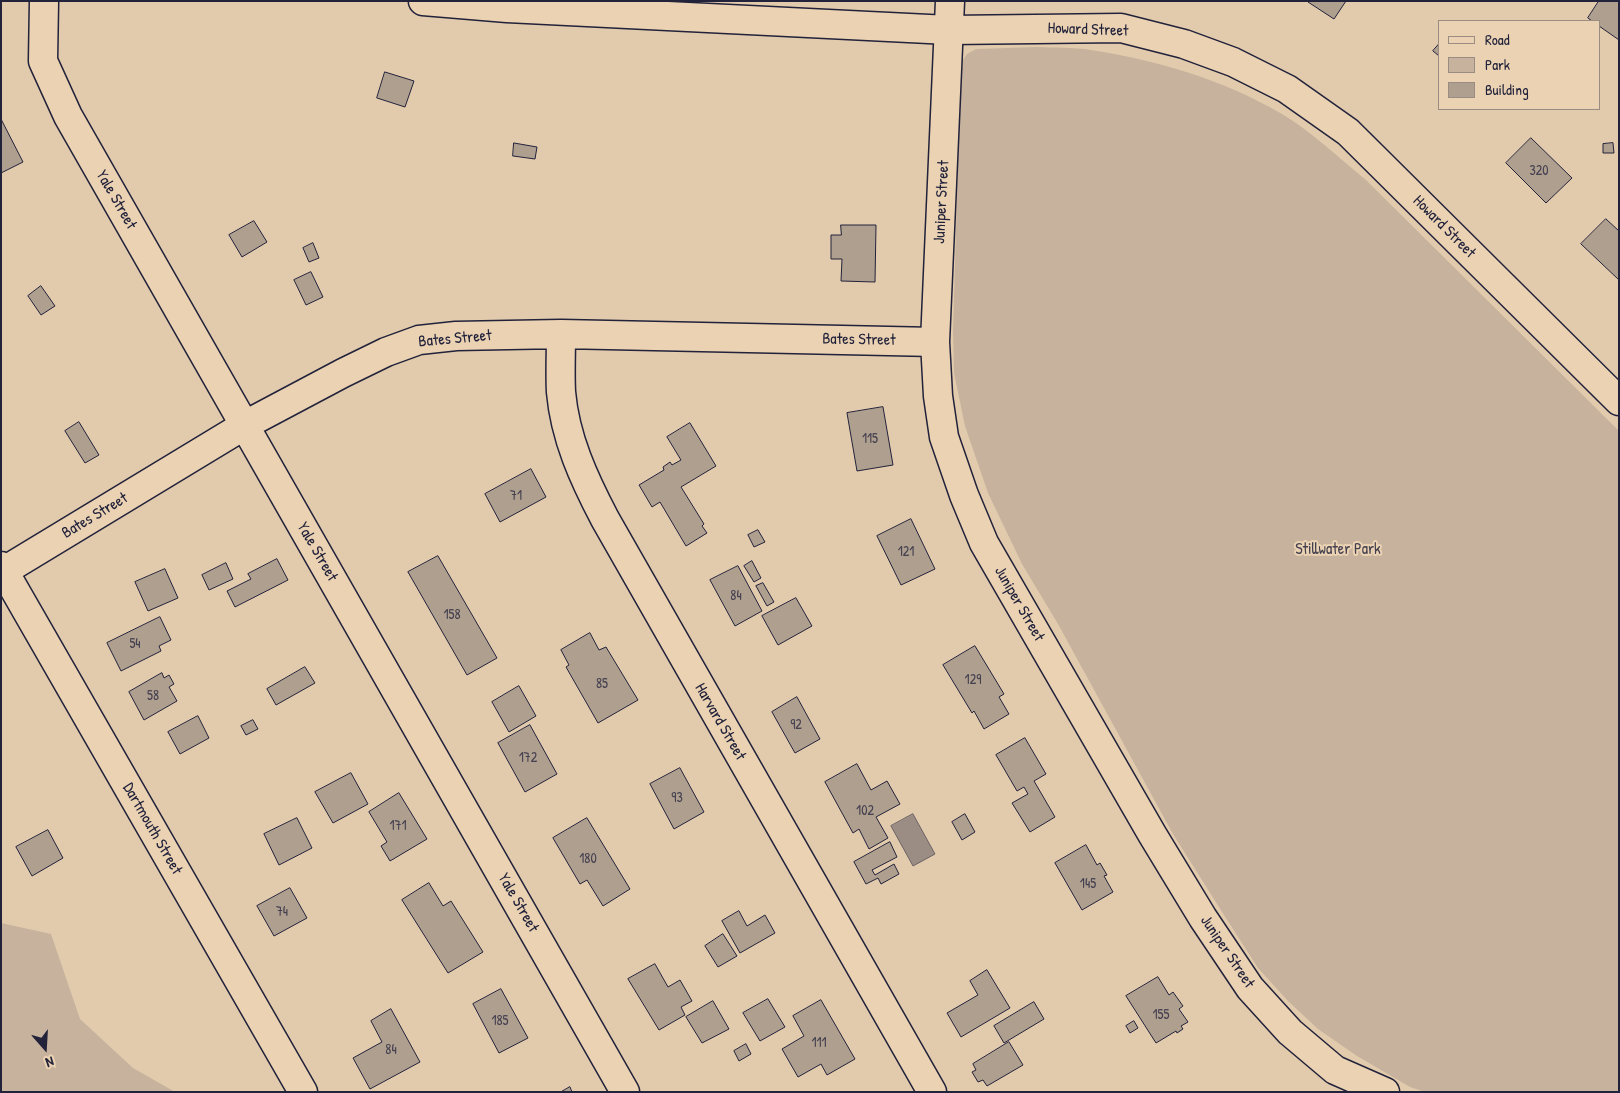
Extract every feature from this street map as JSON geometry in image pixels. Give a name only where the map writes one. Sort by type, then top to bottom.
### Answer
[{"type":"street","name":"Yale Street","points":[[44,1],[43,60],[68,116],[625,1092]]},
{"type":"street","name":"Howard Street","points":[[423,1],[507,8],[949,30],[1121,28],[1184,44],[1233,62],[1287,89],[1348,132],[1619,400]]},
{"type":"street","name":"Juniper Street","points":[[950,1],[936,342],[938,396],[944,438],[964,494],[984,543],[1203,918],[1250,988],[1290,1032],[1335,1070],[1385,1092]]},
{"type":"street","name":"Bates Street","points":[[3,568],[245,425],[343,373],[386,352],[419,340],[456,336],[561,334],[936,342]]},
{"type":"street","name":"Harvard Street","points":[[561,334],[561,393],[571,444],[585,480],[604,519],[932,1092]]},
{"type":"street","name":"Dartmouth Street","points":[[3,568],[304,1092]]},
{"type":"green space","name":"Stillwater Park","points":[[1071,48],[1116,54],[1190,73],[1237,91],[1293,121],[1366,180],[1619,431],[1619,1092],[1425,1092],[1410,1087],[1357,1056],[1318,1029],[1288,1001],[1258,968],[1224,915],[1173,834],[1058,624],[1022,564],[988,493],[965,426],[954,373],[953,331],[961,63],[967,54],[976,49]]},
{"type":"green space","points":[[1,923],[51,934],[80,1019],[133,1068],[175,1092],[1,1092]]},
{"type":"shaded area","points":[[913,814],[935,854],[913,866],[891,826]]},
{"type":"building","points":[[1309,1],[1346,1],[1334,19],[1308,2]]},
{"type":"building","points":[[1599,1],[1619,1],[1619,40],[1600,27],[1600,20],[1591,20],[1588,18]]},
{"type":"building","points":[[1438,45],[1438,55],[1433,51]]},
{"type":"building","points":[[385,72],[414,81],[405,107],[377,98]]},
{"type":"building","points":[[1,119],[23,162],[1,173]]},
{"type":"building","points":[[1531,138],[1572,178],[1546,203],[1506,163]]},
{"type":"building","points":[[514,143],[537,147],[535,159],[513,156]]},
{"type":"building","points":[[1613,143],[1614,153],[1603,153],[1603,144]]},
{"type":"building","points":[[1606,219],[1619,231],[1619,280],[1581,244]]},
{"type":"building","points":[[254,221],[267,242],[242,257],[229,235]]},
{"type":"building","points":[[841,225],[876,225],[875,282],[841,281],[842,259],[831,259],[831,235],[841,235]]},
{"type":"building","points":[[313,243],[319,258],[309,262],[303,248]]},
{"type":"building","points":[[311,272],[323,297],[306,305],[294,280]]},
{"type":"building","points":[[41,286],[55,306],[41,315],[28,296]]},
{"type":"building","points":[[883,407],[893,465],[857,471],[847,413]]},
{"type":"building","points":[[79,422],[99,455],[85,463],[65,431]]},
{"type":"building","points":[[690,423],[716,466],[681,487],[704,524],[702,526],[707,533],[686,546],[660,502],[652,507],[639,485],[664,470],[663,467],[670,462],[672,465],[681,460],[667,437]]},
{"type":"building","points":[[531,469],[546,497],[500,522],[485,494]]},
{"type":"building","points":[[911,519],[935,569],[901,585],[877,536]]},
{"type":"building","points":[[758,530],[765,542],[754,547],[748,535]]},
{"type":"building","points":[[438,556],[497,658],[467,675],[408,572]]},
{"type":"building","points":[[277,559],[288,580],[235,607],[227,591],[251,579],[248,574]]},
{"type":"building","points":[[752,561],[761,578],[754,582],[744,566]]},
{"type":"building","points":[[226,563],[233,579],[209,590],[202,575]]},
{"type":"building","points":[[738,566],[762,611],[735,626],[710,580]]},
{"type":"building","points":[[165,569],[178,598],[148,611],[135,582]]},
{"type":"building","points":[[763,583],[774,602],[767,606],[756,586]]},
{"type":"building","points":[[796,598],[812,626],[778,645],[762,616]]},
{"type":"building","points":[[160,617],[171,640],[159,646],[161,651],[121,671],[107,643]]},
{"type":"building","points":[[590,633],[599,650],[606,647],[638,700],[598,723],[566,667],[569,665],[561,650]]},
{"type":"building","points":[[975,646],[1004,694],[999,697],[1009,714],[984,729],[943,665]]},
{"type":"building","points":[[305,667],[315,683],[276,705],[267,689]]},
{"type":"building","points":[[162,673],[164,678],[169,675],[174,684],[169,687],[177,701],[144,720],[129,692]]},
{"type":"building","points":[[519,686],[536,716],[509,732],[492,702]]},
{"type":"building","points":[[797,697],[820,739],[795,753],[772,712]]},
{"type":"building","points":[[198,716],[209,738],[180,754],[168,732]]},
{"type":"building","points":[[253,720],[258,729],[246,735],[241,726]]},
{"type":"building","points":[[530,725],[557,774],[525,792],[498,743]]},
{"type":"building","points":[[1025,738],[1046,774],[1034,781],[1055,817],[1030,832],[1012,803],[1028,794],[1024,787],[1017,791],[996,755]]},
{"type":"building","points":[[857,764],[871,790],[887,781],[900,804],[876,817],[888,838],[869,849],[859,829],[853,833],[825,782]]},
{"type":"building","points":[[680,768],[704,812],[674,829],[650,784]]},
{"type":"building","points":[[351,773],[368,804],[333,823],[315,792]]},
{"type":"building","points":[[399,793],[427,839],[390,861],[381,846],[387,842],[369,812]]},
{"type":"building","points":[[965,814],[975,832],[962,840],[952,822]]},
{"type":"building","points":[[297,818],[312,848],[279,865],[264,834]]},
{"type":"building","points":[[587,818],[630,889],[603,906],[587,880],[580,884],[553,838]]},
{"type":"building","points":[[48,830],[63,858],[32,876],[16,847]]},
{"type":"building","points":[[890,842],[897,857],[872,870],[875,875],[894,864],[899,874],[881,884],[878,878],[866,884],[854,862]]},
{"type":"building","points":[[1086,845],[1097,865],[1100,863],[1107,875],[1104,876],[1113,892],[1082,910],[1055,863]]},
{"type":"building","points":[[429,883],[443,906],[451,901],[483,952],[448,973],[402,900]]},
{"type":"building","points":[[290,888],[307,918],[274,936],[257,906]]},
{"type":"building","points":[[739,911],[747,926],[765,915],[775,933],[740,953],[722,921]]},
{"type":"building","points":[[723,934],[737,956],[718,967],[705,946]]},
{"type":"building","points":[[655,964],[668,987],[680,980],[692,1001],[681,1007],[685,1015],[659,1030],[628,979]]},
{"type":"building","points":[[987,970],[1010,1008],[961,1037],[947,1013],[978,995],[970,981]]},
{"type":"building","points":[[1158,977],[1169,995],[1173,992],[1183,1006],[1179,1009],[1188,1022],[1181,1026],[1183,1029],[1177,1033],[1176,1031],[1156,1043],[1126,996]]},
{"type":"building","points":[[501,989],[528,1038],[499,1053],[473,1004]]},
{"type":"building","points":[[768,999],[785,1027],[760,1041],[743,1013]]},
{"type":"building","points":[[821,1000],[855,1059],[827,1075],[821,1064],[798,1077],[782,1049],[804,1036],[793,1016]]},
{"type":"building","points":[[713,1001],[729,1029],[702,1043],[686,1017]]},
{"type":"building","points":[[1034,1002],[1044,1019],[1004,1043],[994,1026]]},
{"type":"building","points":[[391,1009],[420,1062],[370,1089],[353,1058],[382,1042],[371,1021]]},
{"type":"building","points":[[1134,1021],[1138,1028],[1130,1033],[1126,1026]]},
{"type":"building","points":[[1009,1042],[1023,1065],[987,1086],[983,1080],[978,1082],[972,1072],[976,1070],[973,1064]]},
{"type":"building","points":[[746,1044],[751,1054],[739,1061],[734,1051]]},
{"type":"building","points":[[570,1087],[572,1092],[561,1092]]}]
